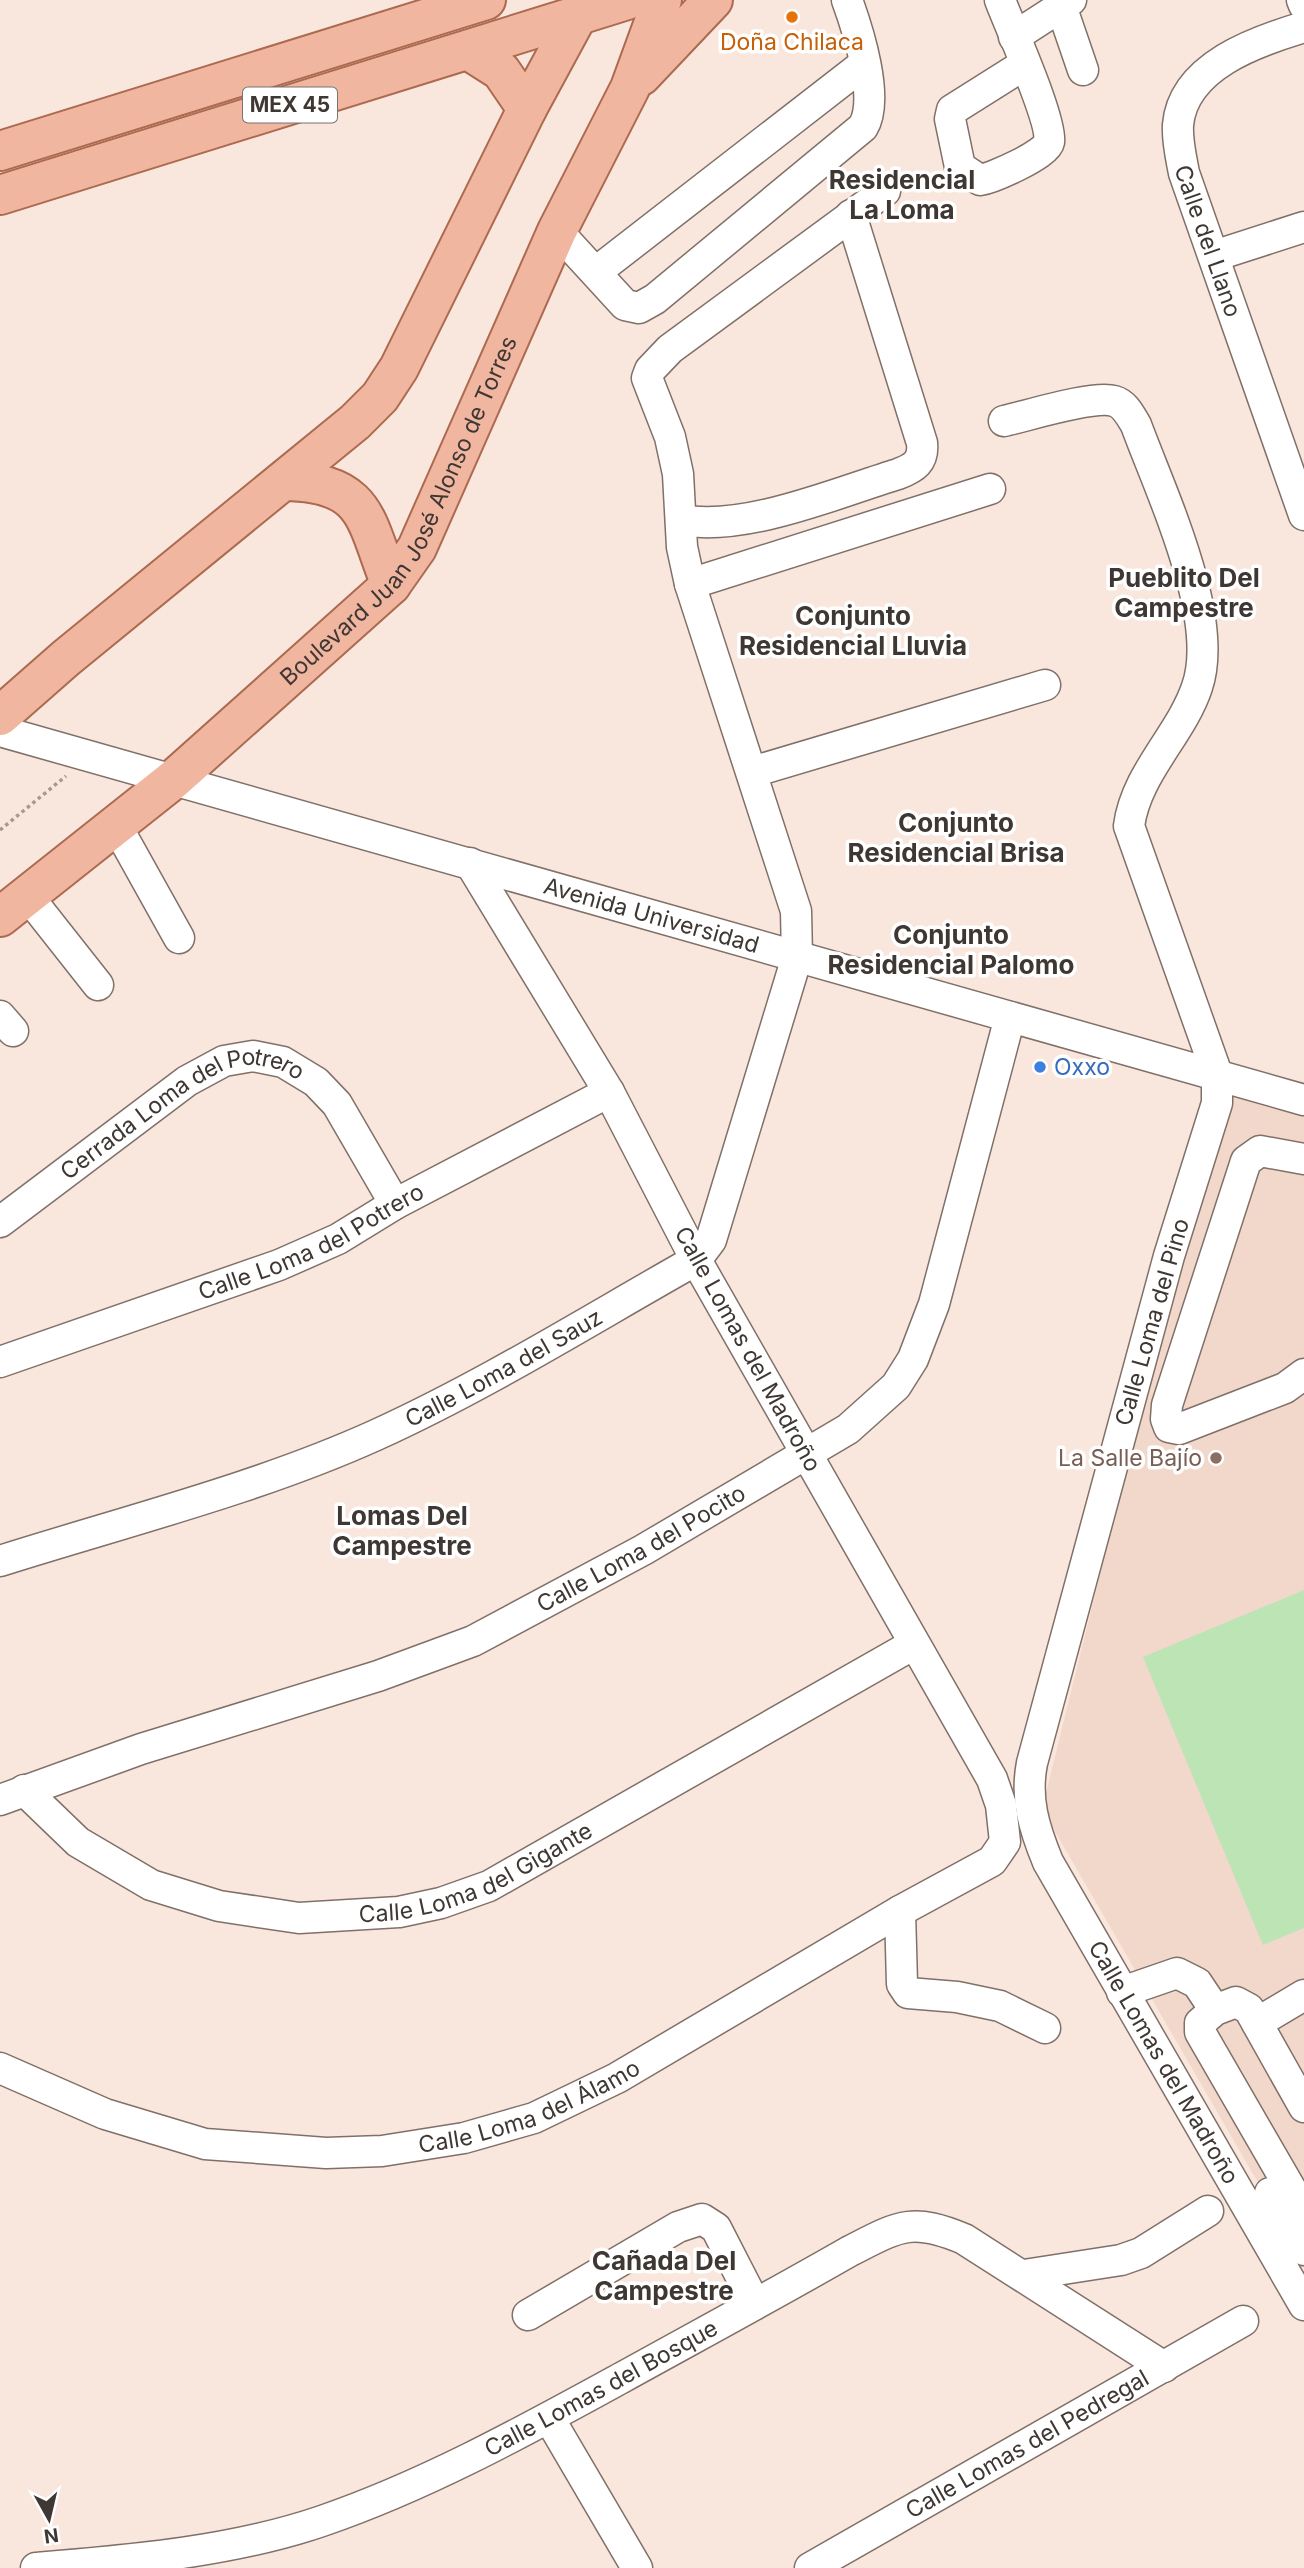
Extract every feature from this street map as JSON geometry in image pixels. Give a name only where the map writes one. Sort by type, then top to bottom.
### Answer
[{"type":"main road","name":"MEX 45","points":[[0,151],[485,0]]},
{"type":"main road","name":"MEX 45","points":[[0,195],[468,50],[583,7],[627,0]]},
{"type":"main road","name":"Boulevard Juan José Alonso de Torres","points":[[13,906],[174,779],[391,585],[417,548],[557,230],[630,88],[662,0]]},
{"type":"main road","points":[[630,88],[713,0]]},
{"type":"main road","points":[[0,716],[66,658],[355,422],[380,397],[399,368],[527,109],[583,7]]},
{"type":"main road","points":[[468,50],[501,71],[527,109]]},
{"type":"main road","points":[[284,481],[307,482],[329,488],[359,506],[369,521],[391,585]]},
{"type":"street","points":[[557,230],[625,304],[639,308],[655,299],[863,127],[871,109],[864,64],[847,0]]},
{"type":"street","points":[[1000,0],[1020,51],[1065,3]]},
{"type":"street","points":[[1303,0],[1304,5]]},
{"type":"street","points":[[1065,3],[1083,70]]},
{"type":"street","name":"Calle del Llano","points":[[1304,27],[1265,39],[1216,64],[1192,89],[1178,121],[1178,143],[1184,173],[1214,256],[1293,442],[1304,515]]},
{"type":"street","points":[[596,272],[864,64]]},
{"type":"street","name":"Calle Loma del Sauz","points":[[0,1561],[236,1487],[375,1436],[456,1395],[696,1260],[718,1226],[797,957],[796,911],[690,584],[681,547],[678,474],[670,437],[648,387],[650,370],[670,349],[885,191]]},
{"type":"street","points":[[681,520],[713,523],[746,519],[898,474],[912,468],[921,458],[922,443],[851,215]]},
{"type":"street","points":[[1214,256],[1304,226]]},
{"type":"street","points":[[1004,421],[1089,402],[1112,400],[1125,407],[1136,425],[1196,592],[1205,652],[1197,688],[1136,797],[1129,825],[1217,1074]]},
{"type":"street","points":[[690,584],[990,489]]},
{"type":"street","points":[[752,772],[1045,685]]},
{"type":"street","name":"Avenida Universidad","points":[[0,731],[1304,1100]]},
{"type":"street","points":[[116,825],[179,938]]},
{"type":"street","name":"Calle Lomas del Madroño","points":[[470,863],[609,1093],[696,1260],[992,1779],[1001,1805],[1005,1842]]},
{"type":"street","points":[[13,906],[98,985]]},
{"type":"street","name":"Calle Loma del Pocito","points":[[12,1795],[141,1749],[378,1676],[473,1641],[632,1557],[848,1429],[876,1407],[895,1386],[913,1359],[934,1304],[1010,1017]]},
{"type":"street","name":"Cerrada Loma del Potrero","points":[[0,1222],[187,1081],[224,1061],[253,1056],[282,1062],[316,1082],[337,1104],[395,1204]]},
{"type":"street","name":"Calle Loma del Pino","points":[[1032,1816],[1028,1787],[1032,1763],[1168,1256],[1217,1103],[1217,1074]]},
{"type":"street","name":"Calle Loma del Potrero","points":[[0,1362],[279,1265],[338,1239],[395,1204],[609,1093]]},
{"type":"street","points":[[1301,1378],[1179,1429],[1169,1427],[1166,1419],[1167,1405],[1245,1161],[1260,1151],[1304,1159]]},
{"type":"street","name":"Calle Loma del Gigante","points":[[12,1795],[78,1842],[151,1885],[219,1906],[299,1918],[400,1912],[441,1903],[489,1886],[914,1644]]},
{"type":"street","name":"Calle Lomas del Madroño","points":[[1032,1816],[1048,1862],[1304,2305]]},
{"type":"street","name":"Calle Loma del Álamo","points":[[0,2068],[105,2114],[205,2144],[326,2153],[382,2151],[464,2138],[534,2118],[617,2078],[900,1911],[992,1861],[1005,1842]]},
{"type":"street","points":[[900,1911],[902,1984],[908,1993],[957,1997],[1000,2006],[1045,2028]]},
{"type":"street","points":[[1122,1992],[1177,1973],[1197,1983],[1215,2010]]},
{"type":"street","points":[[1257,2023],[1304,1995]]},
{"type":"street","points":[[1304,2107],[1249,2010],[1236,2002],[1215,2010],[1200,2023],[1200,2032],[1304,2212]]},
{"type":"street","points":[[1264,2145],[1259,2160],[1260,2173],[1304,2250]]},
{"type":"street","points":[[1024,2275],[1121,2260],[1141,2253],[1208,2211]]},
{"type":"street","points":[[528,2315],[678,2227],[702,2219],[716,2228],[755,2304]]},
{"type":"street","name":"Calle Lomas del Bosque","points":[[36,2568],[126,2561],[224,2546],[321,2521],[427,2479],[549,2418],[891,2230],[912,2225],[934,2227],[964,2239],[1164,2367]]},
{"type":"street","name":"Calle Lomas del Pedregal","points":[[810,2568],[1243,2322]]},
{"type":"street","points":[[549,2418],[637,2568]]},
{"type":"path","points":[[0,830],[90,758]]},
{"type":"shaded area","name":"La Salle Bajío","points":[[1222,1081],[1304,1106],[1304,2262],[1042,1809]]},
{"type":"green space","points":[[1304,1590],[1304,1928],[1263,1945],[1143,1657]]},
{"type":"place","name":"Doña Chilaca","points":[[792,17]]},
{"type":"place","name":"Oxxo","points":[[1040,1067]]},
{"type":"place","name":"La Salle Bajío","points":[[1216,1458]]},
{"type":"district","name":"Residencial La Loma","points":[[902,195]]},
{"type":"district","name":"Pueblito Del Campestre","points":[[1184,593]]},
{"type":"district","name":"Conjunto Residencial Lluvia","points":[[853,631]]},
{"type":"district","name":"Conjunto Residencial Brisa","points":[[956,838]]},
{"type":"district","name":"Conjunto Residencial Palomo","points":[[951,950]]},
{"type":"district","name":"Lomas Del Campestre","points":[[402,1531]]},
{"type":"district","name":"Cañada Del Campestre","points":[[664,2276]]}]
